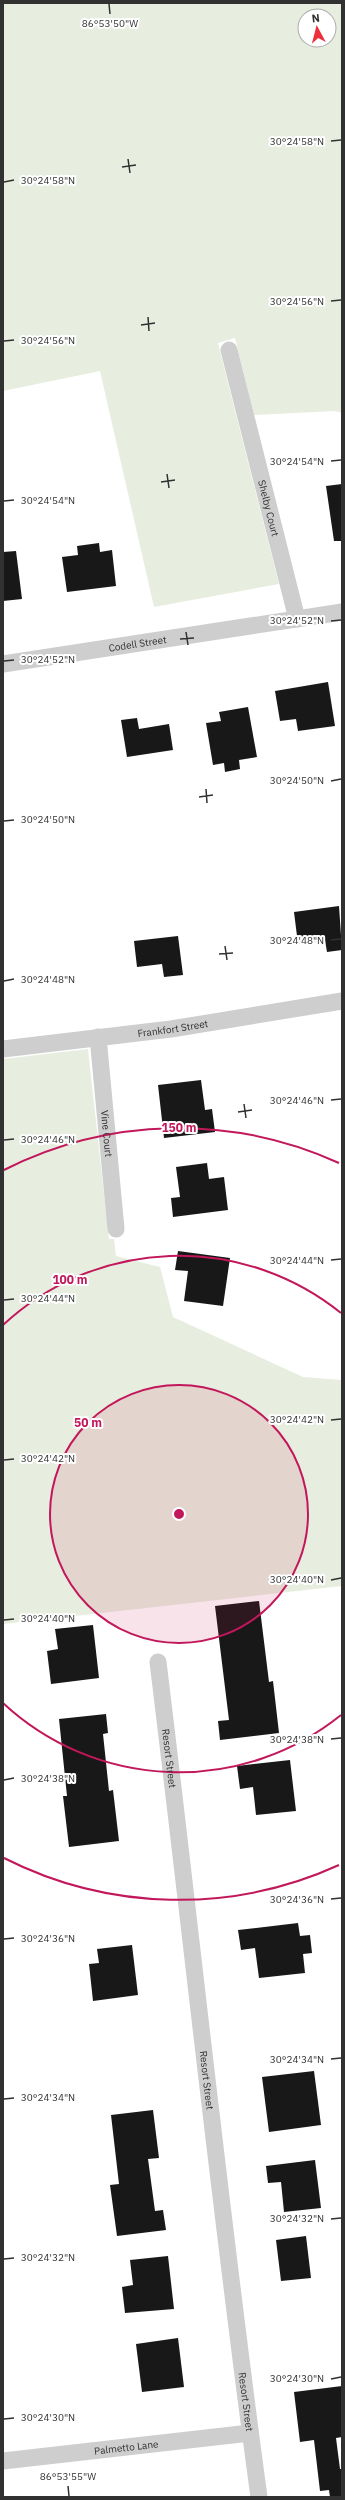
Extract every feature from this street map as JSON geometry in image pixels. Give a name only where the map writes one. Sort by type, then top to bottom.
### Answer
[{"type":"street","name":"Shelby Court","points":[[228,350],[297,619]]},
{"type":"street","name":"Codell Street","points":[[3,664],[342,612]]},
{"type":"street","name":"Frankfort Street","points":[[3,1049],[172,1029],[342,1001]]},
{"type":"street","name":"Vine Court","points":[[98,1037],[116,1229]]},
{"type":"street","name":"Resort Street","points":[[158,1662],[201,2013],[234,2314],[259,2497]]},
{"type":"street","name":"Palmetto Lane","points":[[3,2461],[250,2434]]},
{"type":"green space","points":[[3,3],[342,3],[342,413],[335,411],[254,415],[235,338],[218,343],[279,584],[154,607],[100,371],[3,391]]},
{"type":"green space","points":[[88,1049],[109,1239],[114,1239],[116,1256],[160,1267],[173,1317],[303,1377],[342,1380],[342,1586],[3,1624],[3,1059]]},
{"type":"building","points":[[342,484],[342,541],[334,541],[326,486]]},
{"type":"building","points":[[99,543],[100,552],[112,550],[116,586],[67,592],[62,557],[78,555],[77,546]]},
{"type":"building","points":[[16,551],[22,599],[3,601],[3,552]]},
{"type":"building","points":[[328,682],[335,726],[298,731],[296,719],[280,721],[275,691]]},
{"type":"building","points":[[248,707],[257,757],[239,760],[240,769],[225,772],[224,763],[213,765],[206,723],[221,721],[219,712]]},
{"type":"building","points":[[137,718],[139,729],[169,724],[173,750],[127,757],[121,720]]},
{"type":"building","points":[[339,906],[342,950],[327,952],[325,940],[298,944],[294,912]]},
{"type":"building","points":[[178,936],[183,975],[164,977],[162,964],[137,967],[134,941]]},
{"type":"building","points":[[201,1080],[205,1110],[212,1109],[215,1132],[164,1138],[158,1085]]},
{"type":"building","points":[[207,1163],[209,1179],[224,1177],[228,1210],[173,1217],[171,1198],[180,1197],[176,1167]]},
{"type":"building","points":[[178,1251],[230,1258],[223,1306],[184,1301],[188,1271],[175,1270]]},
{"type":"building","points":[[259,1601],[269,1682],[273,1681],[279,1733],[220,1740],[218,1721],[229,1720],[215,1606]]},
{"type":"building","points":[[93,1625],[99,1678],[51,1684],[47,1651],[58,1649],[55,1629]]},
{"type":"building","points":[[106,1714],[108,1733],[103,1734],[109,1791],[113,1790],[119,1841],[69,1847],[63,1796],[67,1796],[59,1719]]},
{"type":"building","points":[[290,1760],[296,1811],[256,1815],[253,1787],[240,1789],[237,1766]]},
{"type":"building","points":[[298,1923],[300,1936],[310,1935],[312,1953],[303,1954],[305,1973],[259,1978],[255,1948],[241,1950],[238,1930]]},
{"type":"building","points":[[132,1945],[138,1995],[93,2001],[89,1964],[99,1963],[97,1949]]},
{"type":"building","points":[[314,2071],[321,2125],[269,2132],[262,2077]]},
{"type":"building","points":[[153,2110],[159,2158],[148,2159],[155,2211],[163,2210],[166,2230],[117,2236],[110,2185],[119,2184],[111,2115]]},
{"type":"building","points":[[315,2160],[321,2208],[284,2212],[281,2182],[268,2183],[266,2166]]},
{"type":"building","points":[[306,2236],[311,2278],[281,2281],[276,2240]]},
{"type":"building","points":[[168,2256],[174,2309],[125,2313],[122,2287],[133,2285],[130,2260]]},
{"type":"building","points":[[178,2338],[184,2387],[142,2392],[136,2344]]},
{"type":"building","points":[[342,2386],[342,2437],[336,2438],[340,2469],[342,2469],[342,2497],[330,2497],[329,2490],[320,2491],[314,2440],[300,2442],[294,2392]]}]
